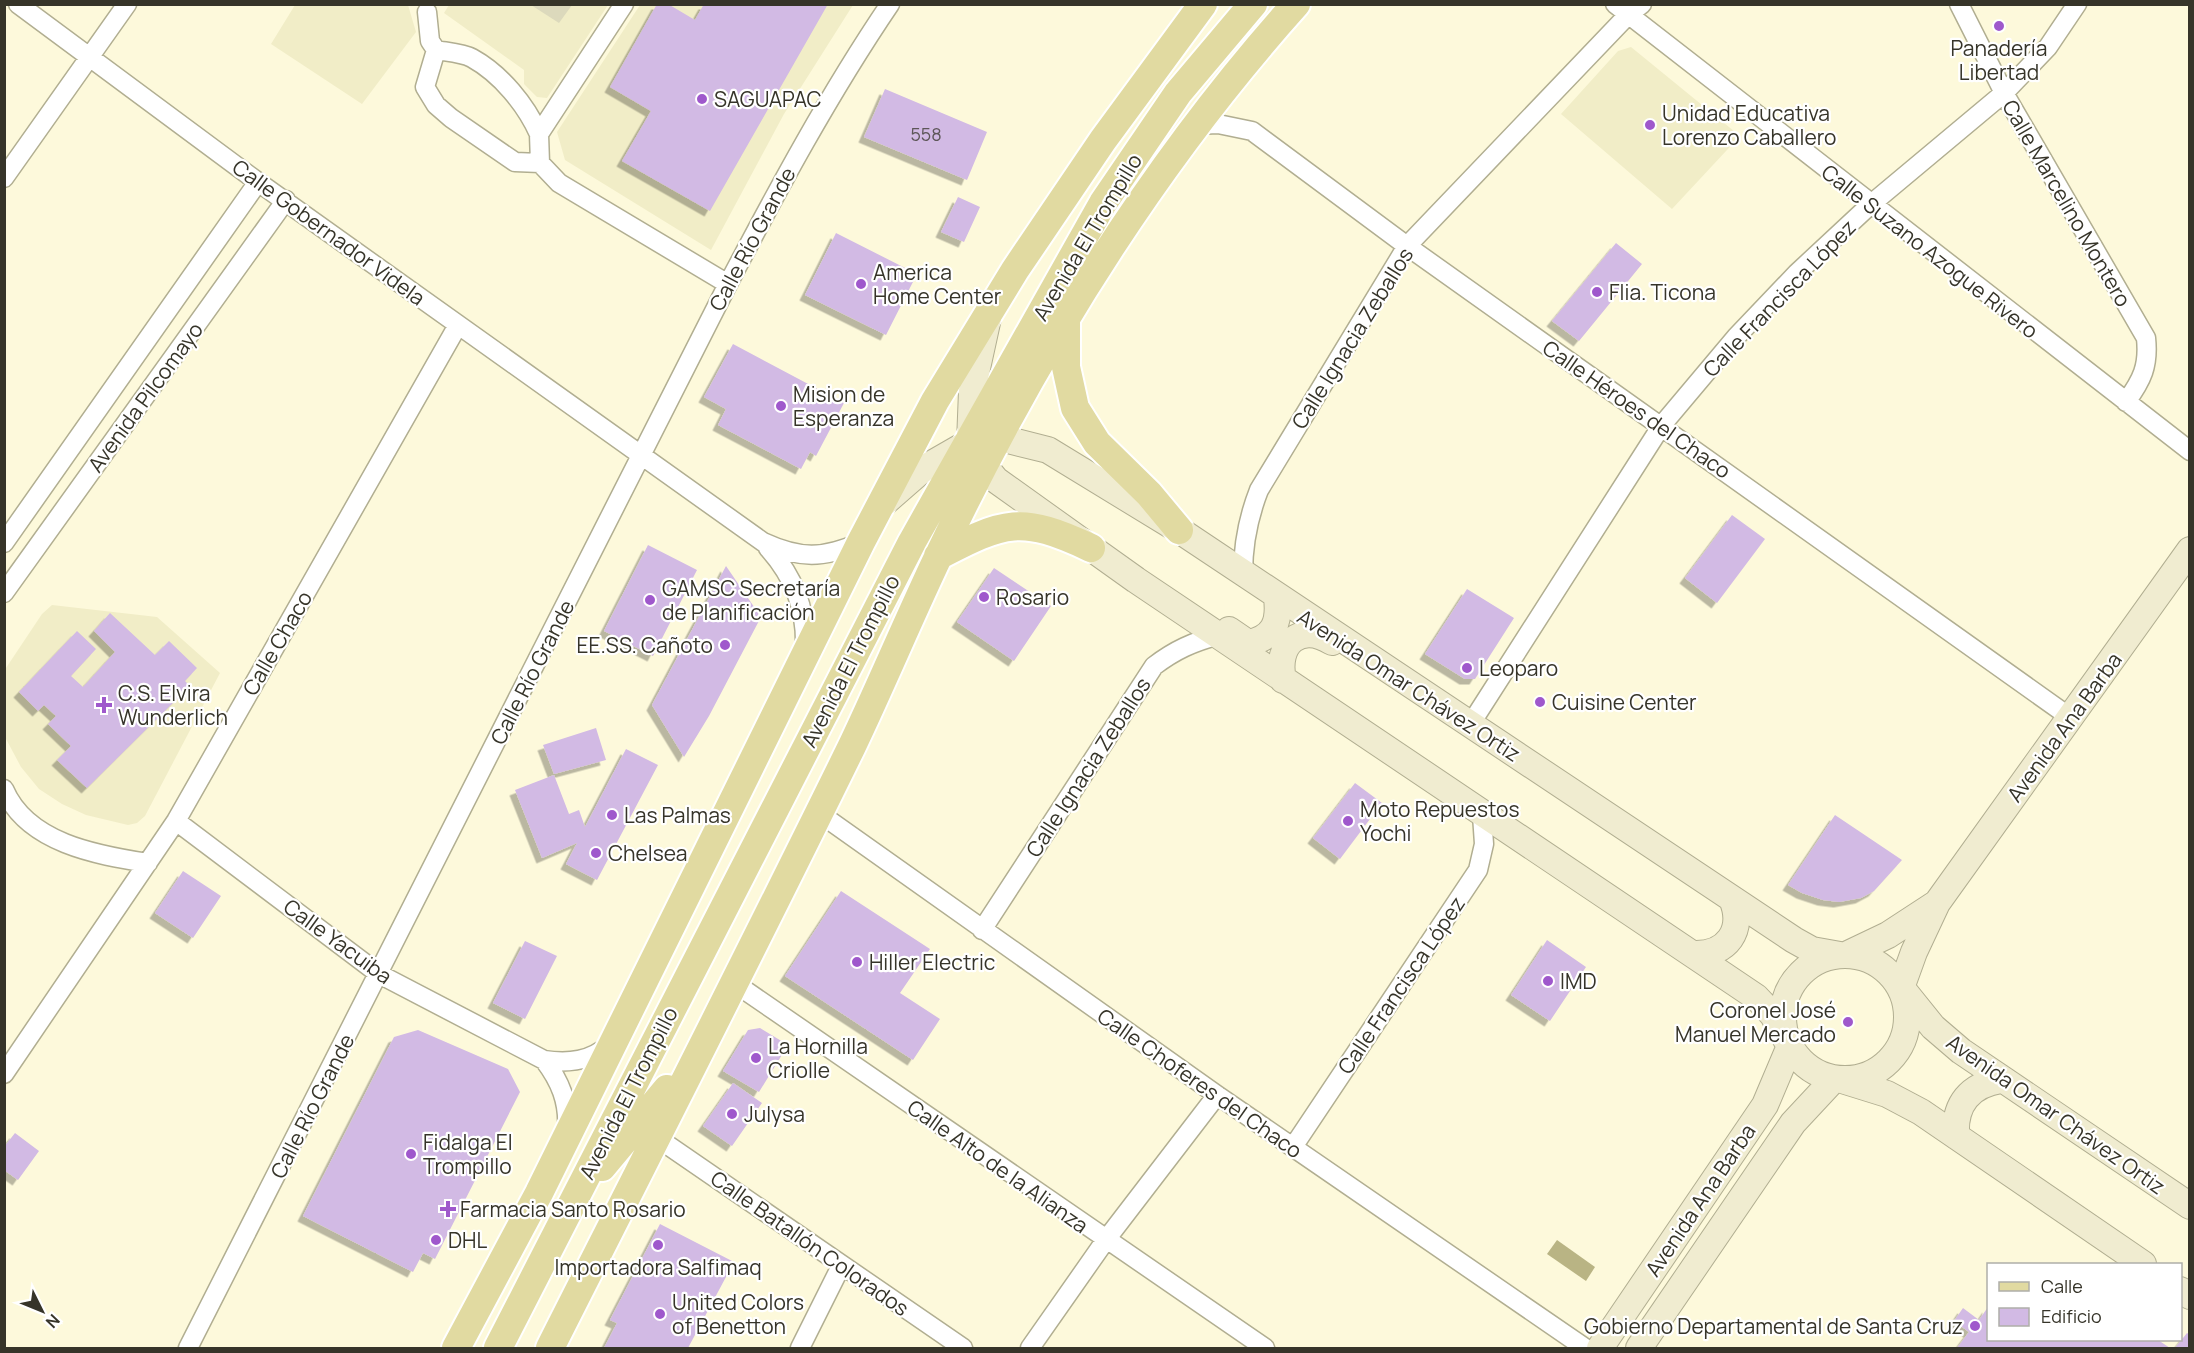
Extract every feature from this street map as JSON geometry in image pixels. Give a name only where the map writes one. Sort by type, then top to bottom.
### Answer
[{"type":"main road","name":"Avenida El Trompillo","points":[[498,1348],[892,578],[1068,264],[1103,203],[1178,93],[1253,4]]},
{"type":"main road","name":"Avenida El Trompillo","points":[[550,1348],[819,813],[879,690],[939,556],[984,467],[1066,318],[1108,252],[1196,125],[1296,4]]},
{"type":"main road","name":"Avenida El Trompillo","points":[[456,1348],[615,1040],[861,542],[935,401],[989,313],[1103,140],[1202,5]]},
{"type":"main road","points":[[1068,264],[1066,367],[1075,408],[1097,443],[1149,494],[1179,530]]},
{"type":"main road","points":[[989,313],[972,392],[970,442],[984,467],[1019,499],[1482,815],[1756,997],[1773,1015],[1789,1044],[1808,1067],[1837,1079],[1887,1094],[1922,1112],[2142,1263]]},
{"type":"main road","name":"Avenida Omar Chávez Ortiz","points":[[880,507],[923,469],[970,442],[1000,438],[1048,450],[1179,530],[1277,598],[1419,689],[1794,940],[1812,950],[1843,955]]},
{"type":"main road","points":[[939,556],[980,534],[1012,526],[1030,525],[1056,531],[1091,548]]},
{"type":"main road","name":"Avenida Ana Barba","points":[[1902,989],[1914,952],[1937,903],[2190,550]]},
{"type":"main road","points":[[1150,589],[1173,594],[1248,643],[1262,640],[1274,629],[1279,614],[1277,598]]},
{"type":"main road","points":[[1283,680],[1280,666],[1283,652],[1291,641],[1304,634],[1318,633],[1383,674],[1419,689]]},
{"type":"main road","points":[[1694,954],[1706,955],[1717,951],[1731,939],[1737,922],[1732,899]]},
{"type":"main road","name":"Avenida Ana Barba","points":[[1843,955],[1888,935],[1937,903]]},
{"type":"main road","points":[[1789,1044],[1782,1022],[1784,1002],[1791,984],[1804,969],[1821,959],[1843,955],[1863,957],[1878,964],[1902,989],[1907,1012],[1905,1034],[1895,1053],[1880,1068],[1861,1077],[1837,1079]]},
{"type":"main road","name":"Avenida Omar Chávez Ortiz","points":[[1902,989],[1933,1027],[2001,1080],[2190,1206]]},
{"type":"main road","name":"Avenida Ana Barba","points":[[1600,1348],[1765,1105],[1789,1044]]},
{"type":"main road","points":[[569,1208],[697,1053]]},
{"type":"main road","name":"Avenida Ana Barba","points":[[1639,1348],[1793,1123],[1837,1079]]},
{"type":"main road","points":[[1956,1136],[1958,1109],[1965,1097],[1975,1088],[2001,1080]]},
{"type":"street","name":"Calle Gobernador Videla","points":[[18,4],[258,182],[763,542]]},
{"type":"street","points":[[4,177],[127,4]]},
{"type":"street","points":[[539,134],[624,4]]},
{"type":"street","name":"Calle Río Grande","points":[[188,1348],[728,284],[795,158],[890,4]]},
{"type":"street","name":"Calle Ignacia Zeballos","points":[[1243,574],[1243,542],[1249,516],[1259,490],[1407,246],[1621,10],[1642,4]]},
{"type":"street","name":"Calle Marcelino Montero","points":[[1959,4],[2004,93],[2145,338],[2147,365],[2142,381],[2126,402]]},
{"type":"street","name":"Calle Francisca López","points":[[1470,725],[1662,425],[1736,337],[1797,273],[1870,205],[2004,93],[2048,47],[2077,4]]},
{"type":"street","name":"Calle Suzano Azogue Rivero","points":[[1621,10],[2190,451]]},
{"type":"street","points":[[427,12],[430,41],[436,50],[471,57],[496,77],[528,111],[539,134],[540,163],[559,183],[728,284]]},
{"type":"street","points":[[436,50],[425,87],[436,105],[515,162],[527,165],[540,163]]},
{"type":"street","name":"Calle Héroes del Chaco","points":[[1196,125],[1218,124],[1252,131],[1407,246],[1662,425],[2071,718]]},
{"type":"street","name":"Avenida Pilcomayo","points":[[4,543],[258,182]]},
{"type":"street","name":"Avenida Pilcomayo","points":[[4,593],[286,200]]},
{"type":"street","name":"Calle Chaco","points":[[4,1074],[176,821],[458,324]]},
{"type":"street","points":[[763,542],[786,552],[811,556],[837,553],[861,542]]},
{"type":"street","points":[[763,542],[784,566],[799,594],[806,626],[805,658]]},
{"type":"street","name":"Calle Ignacia Zeballos","points":[[982,930],[1154,666],[1172,652],[1192,642],[1219,635]]},
{"type":"street","points":[[4,789],[18,812],[36,827],[72,847],[148,863]]},
{"type":"street","name":"Calle Choferes del Chaco","points":[[819,813],[1217,1095],[1585,1348]]},
{"type":"street","name":"Calle Francisca López","points":[[1293,1148],[1478,870],[1484,844],[1482,815]]},
{"type":"street","name":"Calle Yacuiba","points":[[176,821],[379,974],[544,1060],[575,1062],[603,1050],[615,1040]]},
{"type":"street","name":"Calle Alto de la Alianza","points":[[734,982],[1105,1241],[1265,1348]]},
{"type":"street","name":"Calle Yacuiba","points":[[544,1060],[562,1088],[568,1119],[567,1134]]},
{"type":"street","points":[[1030,1348],[1105,1241],[1217,1095]]},
{"type":"street","name":"Calle Batallón Colorados","points":[[656,1137],[963,1348]]},
{"type":"street","points":[[800,1348],[841,1266]]},
{"type":"shaded area","points":[[295,5],[408,5],[416,32],[362,104],[271,44]]},
{"type":"shaded area","points":[[449,5],[608,5],[547,98],[537,97],[524,84],[524,70],[444,13]]},
{"type":"shaded area","points":[[531,5],[572,5],[559,23]]},
{"type":"shaded area","name":"SAGUAPAC","points":[[640,5],[853,5],[784,114],[711,250],[565,160],[557,132]]},
{"type":"shaded area","name":"Unidad Educativa Lorenzo Caballero","points":[[1631,47],[1740,136],[1672,209],[1561,114],[1618,51]]},
{"type":"shaded area","name":"C.S. Elvira Wunderlich","points":[[52,605],[157,617],[220,673],[145,816],[137,823],[128,825],[86,815],[62,804],[39,789],[21,767],[5,737],[4,671],[42,614]]},
{"type":"shaded area","points":[[1557,1240],[1595,1267],[1586,1281],[1547,1254]]},
{"type":"building","name":"SAGUAPAC","points":[[657,4],[668,4],[695,20],[704,4],[828,4],[710,211],[622,161],[651,111],[610,87]]},
{"type":"building","points":[[885,89],[987,132],[967,180],[864,137]]},
{"type":"building","points":[[958,197],[980,207],[964,242],[941,232]]},
{"type":"building","name":"America Home Center","points":[[836,233],[917,274],[886,335],[805,295]]},
{"type":"building","name":"Flia. Ticona","points":[[1616,243],[1642,264],[1579,341],[1552,321]]},
{"type":"building","name":"Mision de Esperanza","points":[[733,344],[844,403],[816,456],[810,452],[801,469],[718,425],[726,409],[704,397]]},
{"type":"building","points":[[1732,515],[1765,539],[1717,603],[1685,578]]},
{"type":"building","name":"GAMSC Secretaría de Planificación","points":[[648,545],[697,570],[653,656],[604,631]]},
{"type":"building","points":[[726,566],[761,617],[709,716],[684,757],[652,705]]},
{"type":"building","points":[[994,568],[1051,606],[1014,661],[957,622]]},
{"type":"building","points":[[1467,589],[1514,618],[1475,679],[1465,679],[1425,654]]},
{"type":"building","points":[[110,613],[155,655],[169,641],[197,668],[185,681],[190,686],[87,788],[57,760],[71,746],[48,724],[56,716],[44,705],[38,711],[19,692],[77,631],[96,649],[71,676],[83,687],[115,652],[94,631]]},
{"type":"building","name":"Las Palmas","points":[[596,728],[606,760],[554,774],[543,745]]},
{"type":"building","points":[[626,749],[658,765],[597,880],[566,864],[577,843],[542,858],[515,790],[554,775],[569,814],[579,810],[585,827]]},
{"type":"building","name":"Moto Repuestos Yochi","points":[[1355,783],[1382,803],[1340,859],[1313,838]]},
{"type":"building","points":[[1835,815],[1902,860],[1874,891],[1861,898],[1839,902],[1823,900],[1802,893],[1788,885]]},
{"type":"building","points":[[183,871],[221,896],[193,938],[155,913]]},
{"type":"building","name":"Hiller Electric","points":[[841,891],[930,949],[900,993],[940,1019],[913,1060],[785,976]]},
{"type":"building","name":"IMD","points":[[1547,940],[1586,967],[1550,1021],[1511,995]]},
{"type":"building","points":[[525,941],[557,956],[525,1019],[493,1003]]},
{"type":"building","name":"La Hornilla Criolle","points":[[760,1028],[788,1045],[759,1092],[723,1071],[748,1030]]},
{"type":"building","name":"Fidalga El Trompillo","points":[[418,1030],[508,1069],[520,1092],[435,1259],[423,1253],[413,1272],[303,1216],[394,1037]]},
{"type":"building","name":"Julysa","points":[[733,1083],[762,1103],[732,1146],[703,1126]]},
{"type":"building","points":[[15,1133],[39,1151],[18,1180],[4,1170],[4,1147]]},
{"type":"building","points":[[660,1224],[734,1262],[688,1348],[604,1348],[617,1323],[610,1320]]},
{"type":"building","name":"Gobierno Departamental de Santa Cruz","points":[[1963,1308],[1979,1320],[1987,1308],[1987,1341],[2160,1341],[2170,1348],[1957,1348],[1969,1332],[1954,1321]]},
{"type":"building","points":[[2187,1333],[2190,1335],[2190,1348],[2175,1348]]},
{"type":"place","name":"Panadería Libertad","points":[[1999,26]]},
{"type":"place","name":"SAGUAPAC","points":[[702,99]]},
{"type":"place","name":"Unidad Educativa Lorenzo Caballero","points":[[1650,125]]},
{"type":"place","name":"America Home Center","points":[[861,284]]},
{"type":"place","name":"Flia. Ticona","points":[[1597,292]]},
{"type":"place","name":"Mision de Esperanza","points":[[781,406]]},
{"type":"place","name":"Rosario","points":[[984,597]]},
{"type":"place","name":"GAMSC Secretaría de Planificación","points":[[650,600]]},
{"type":"place","name":"EE.SS. Cañoto","points":[[725,645]]},
{"type":"place","name":"Leoparo","points":[[1467,668]]},
{"type":"place","name":"Cuisine Center","points":[[1540,702]]},
{"type":"place","name":"C.S. Elvira Wunderlich","points":[[104,705]]},
{"type":"place","name":"Las Palmas","points":[[612,815]]},
{"type":"place","name":"Moto Repuestos Yochi","points":[[1348,821]]},
{"type":"place","name":"Chelsea","points":[[596,853]]},
{"type":"place","name":"Hiller Electric","points":[[857,962]]},
{"type":"place","name":"IMD","points":[[1548,981]]},
{"type":"place","name":"Coronel José Manuel Mercado","points":[[1848,1022]]},
{"type":"place","name":"La Hornilla Criolle","points":[[756,1058]]},
{"type":"place","name":"Julysa","points":[[732,1114]]},
{"type":"place","name":"Fidalga El Trompillo","points":[[411,1154]]},
{"type":"place","name":"Farmacia Santo Rosario","points":[[448,1209]]},
{"type":"place","name":"DHL","points":[[436,1240]]},
{"type":"place","name":"Importadora Salfimaq","points":[[658,1245]]},
{"type":"place","name":"United Colors of Benetton","points":[[660,1314]]},
{"type":"place","name":"Gobierno Departamental de Santa Cruz","points":[[1975,1326]]}]
